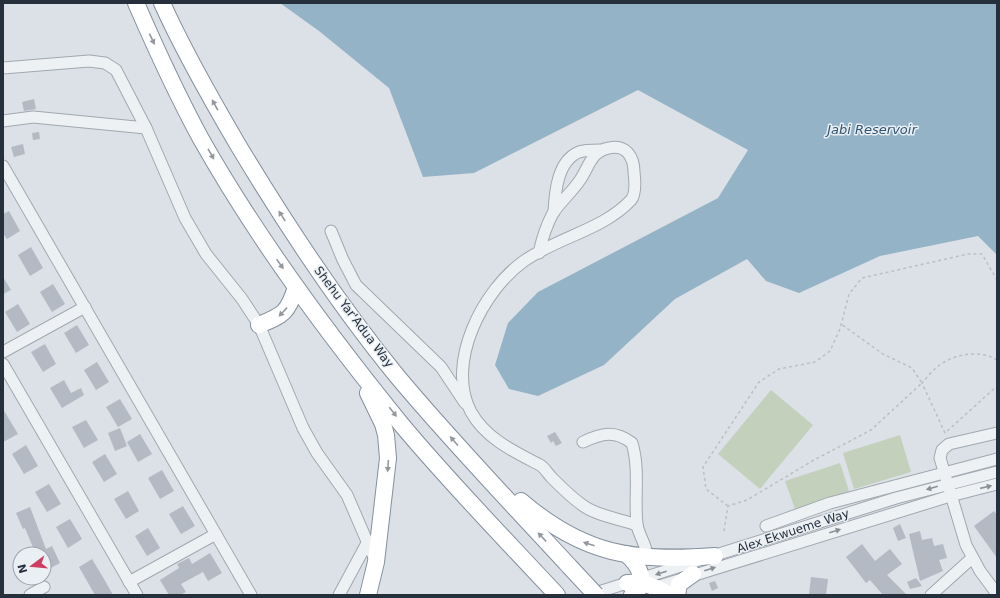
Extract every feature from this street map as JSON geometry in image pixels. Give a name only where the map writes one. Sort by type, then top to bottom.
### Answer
[{"type":"highway","points":[[136,3],[201,138],[263,239],[296,287],[337,342],[402,424],[436,464],[557,595]]},
{"type":"highway","name":"Shehu Yar'Adua Way","points":[[162,3],[198,75],[264,189],[338,298],[393,370],[473,462],[596,595]]},
{"type":"highway","points":[[259,325],[281,316],[292,300],[296,287]]},
{"type":"highway","points":[[337,342],[376,407],[386,435],[388,469],[376,562],[368,595]]},
{"type":"highway","points":[[473,462],[535,513],[569,536],[584,543],[626,554],[646,557],[679,558],[715,556]]},
{"type":"highway","points":[[626,554],[637,565],[643,588]]},
{"type":"highway","points":[[677,595],[679,584],[693,574]]},
{"type":"street","points":[[3,68],[89,61],[105,63],[116,70],[146,128],[173,195],[196,239],[242,299],[259,325],[303,428],[317,452],[347,495],[376,562]]},
{"type":"street","points":[[3,121],[33,117],[146,128]]},
{"type":"street","points":[[472,413],[465,396],[463,380],[464,352],[473,328],[501,280],[525,260],[567,237],[592,227],[620,210],[633,198],[635,186],[633,159],[624,149],[611,147],[600,150],[578,152],[566,162],[557,185],[554,212]]},
{"type":"street","points":[[539,253],[543,232],[554,212],[580,180],[589,161],[600,150]]},
{"type":"street","points":[[3,166],[251,595]]},
{"type":"street","points":[[331,230],[343,260],[356,285],[441,367],[472,413],[485,429],[519,456],[542,466],[552,478],[586,508],[637,525]]},
{"type":"street","points":[[3,352],[85,307]]},
{"type":"street","points":[[3,364],[137,595]]},
{"type":"street","points":[[583,442],[605,433],[618,434],[632,443],[636,463],[637,525],[641,540],[647,550],[646,557]]},
{"type":"street","points":[[997,433],[944,447],[940,458],[962,534],[972,558],[997,594]]},
{"type":"street","points":[[766,526],[830,503],[946,478],[997,459]]},
{"type":"street","name":"Alex Ekwueme Way","points":[[643,588],[715,556],[946,478],[997,472]]},
{"type":"street","name":"Alex Ekwueme Way","points":[[590,595],[643,588],[950,496],[997,484]]},
{"type":"street","points":[[129,582],[216,534]]},
{"type":"street","points":[[339,595],[367,543]]},
{"type":"street","points":[[931,595],[972,558]]},
{"type":"street","points":[[30,595],[44,587]]},
{"type":"path","points":[[728,506],[706,490],[703,468],[759,382],[779,369],[815,362],[830,351],[841,324],[849,294],[862,278],[968,254],[982,254],[997,280]]},
{"type":"path","points":[[841,324],[883,354],[912,368],[922,383],[945,433],[997,386]]},
{"type":"path","points":[[728,506],[747,500],[814,460],[871,430],[922,383],[938,366],[964,354],[991,356],[997,360]]},
{"type":"path","points":[[724,531],[728,506]]},
{"type":"green space","points":[[771,390],[813,425],[760,489],[718,454]]},
{"type":"green space","points":[[900,435],[911,472],[854,489],[843,453]]},
{"type":"green space","points":[[840,463],[849,491],[795,509],[785,481]]},
{"type":"water","name":"Jabi Reservoir","points":[[280,3],[997,3],[997,255],[978,236],[880,256],[799,293],[766,281],[747,259],[675,299],[604,365],[538,396],[509,389],[495,365],[508,323],[538,292],[718,198],[748,150],[638,90],[474,173],[423,177],[389,88],[319,31]]},
{"type":"building","points":[[34,99],[36,109],[24,111],[22,102]]},
{"type":"building","points":[[39,132],[40,139],[33,140],[32,133]]},
{"type":"building","points":[[23,144],[25,154],[14,157],[11,147]]},
{"type":"building","points":[[9,211],[20,231],[7,239],[3,233],[3,214]]},
{"type":"building","points":[[31,247],[43,268],[30,276],[18,255]]},
{"type":"building","points":[[3,277],[11,290],[3,294]]},
{"type":"building","points":[[53,284],[65,304],[52,312],[40,292]]},
{"type":"building","points":[[18,304],[30,324],[17,332],[5,312]]},
{"type":"building","points":[[77,325],[89,345],[76,353],[64,333]]},
{"type":"building","points":[[45,344],[56,364],[43,372],[31,352]]},
{"type":"building","points":[[97,362],[109,382],[96,390],[84,370]]},
{"type":"building","points":[[64,380],[71,393],[81,388],[84,395],[62,408],[50,388]]},
{"type":"building","points":[[120,399],[132,419],[118,427],[106,407]]},
{"type":"building","points":[[3,409],[18,434],[3,442]]},
{"type":"building","points":[[86,420],[98,440],[84,448],[72,427]]},
{"type":"building","points":[[120,428],[127,446],[115,451],[108,433]]},
{"type":"building","points":[[555,432],[562,443],[556,446],[553,441],[551,443],[547,436]]},
{"type":"building","points":[[140,434],[152,454],[138,462],[127,442]]},
{"type":"building","points":[[26,445],[38,466],[24,474],[12,454]]},
{"type":"building","points":[[105,454],[117,474],[104,482],[92,462]]},
{"type":"building","points":[[162,470],[174,491],[160,499],[148,478]]},
{"type":"building","points":[[49,484],[61,504],[47,512],[35,492]]},
{"type":"building","points":[[128,491],[139,511],[126,519],[114,499]]},
{"type":"building","points":[[183,506],[195,526],[181,534],[169,514]]},
{"type":"building","points":[[30,507],[45,546],[32,546],[25,528],[23,529],[16,513]]},
{"type":"building","points":[[994,511],[997,515],[997,558],[974,526]]},
{"type":"building","points":[[70,519],[82,539],[68,548],[56,527]]},
{"type":"building","points":[[900,524],[906,538],[898,541],[893,528]]},
{"type":"building","points":[[148,528],[160,548],[147,556],[135,536]]},
{"type":"building","points":[[920,531],[922,540],[932,538],[934,546],[943,544],[947,558],[939,560],[943,571],[920,581],[909,534]]},
{"type":"building","points":[[862,544],[875,561],[890,549],[902,564],[887,575],[907,595],[883,595],[870,580],[866,583],[846,557]]},
{"type":"building","points":[[52,546],[60,563],[52,567]]},
{"type":"building","points":[[210,553],[222,573],[208,581],[203,572],[181,584],[186,592],[180,595],[169,595],[160,580],[179,568],[177,564],[189,558],[192,564]]},
{"type":"building","points":[[92,559],[113,595],[95,595],[79,567]]},
{"type":"building","points":[[811,577],[828,579],[826,595],[809,594]]},
{"type":"building","points":[[916,578],[922,586],[910,589],[907,582]]},
{"type":"building","points":[[715,581],[718,588],[712,591],[709,583]]}]
